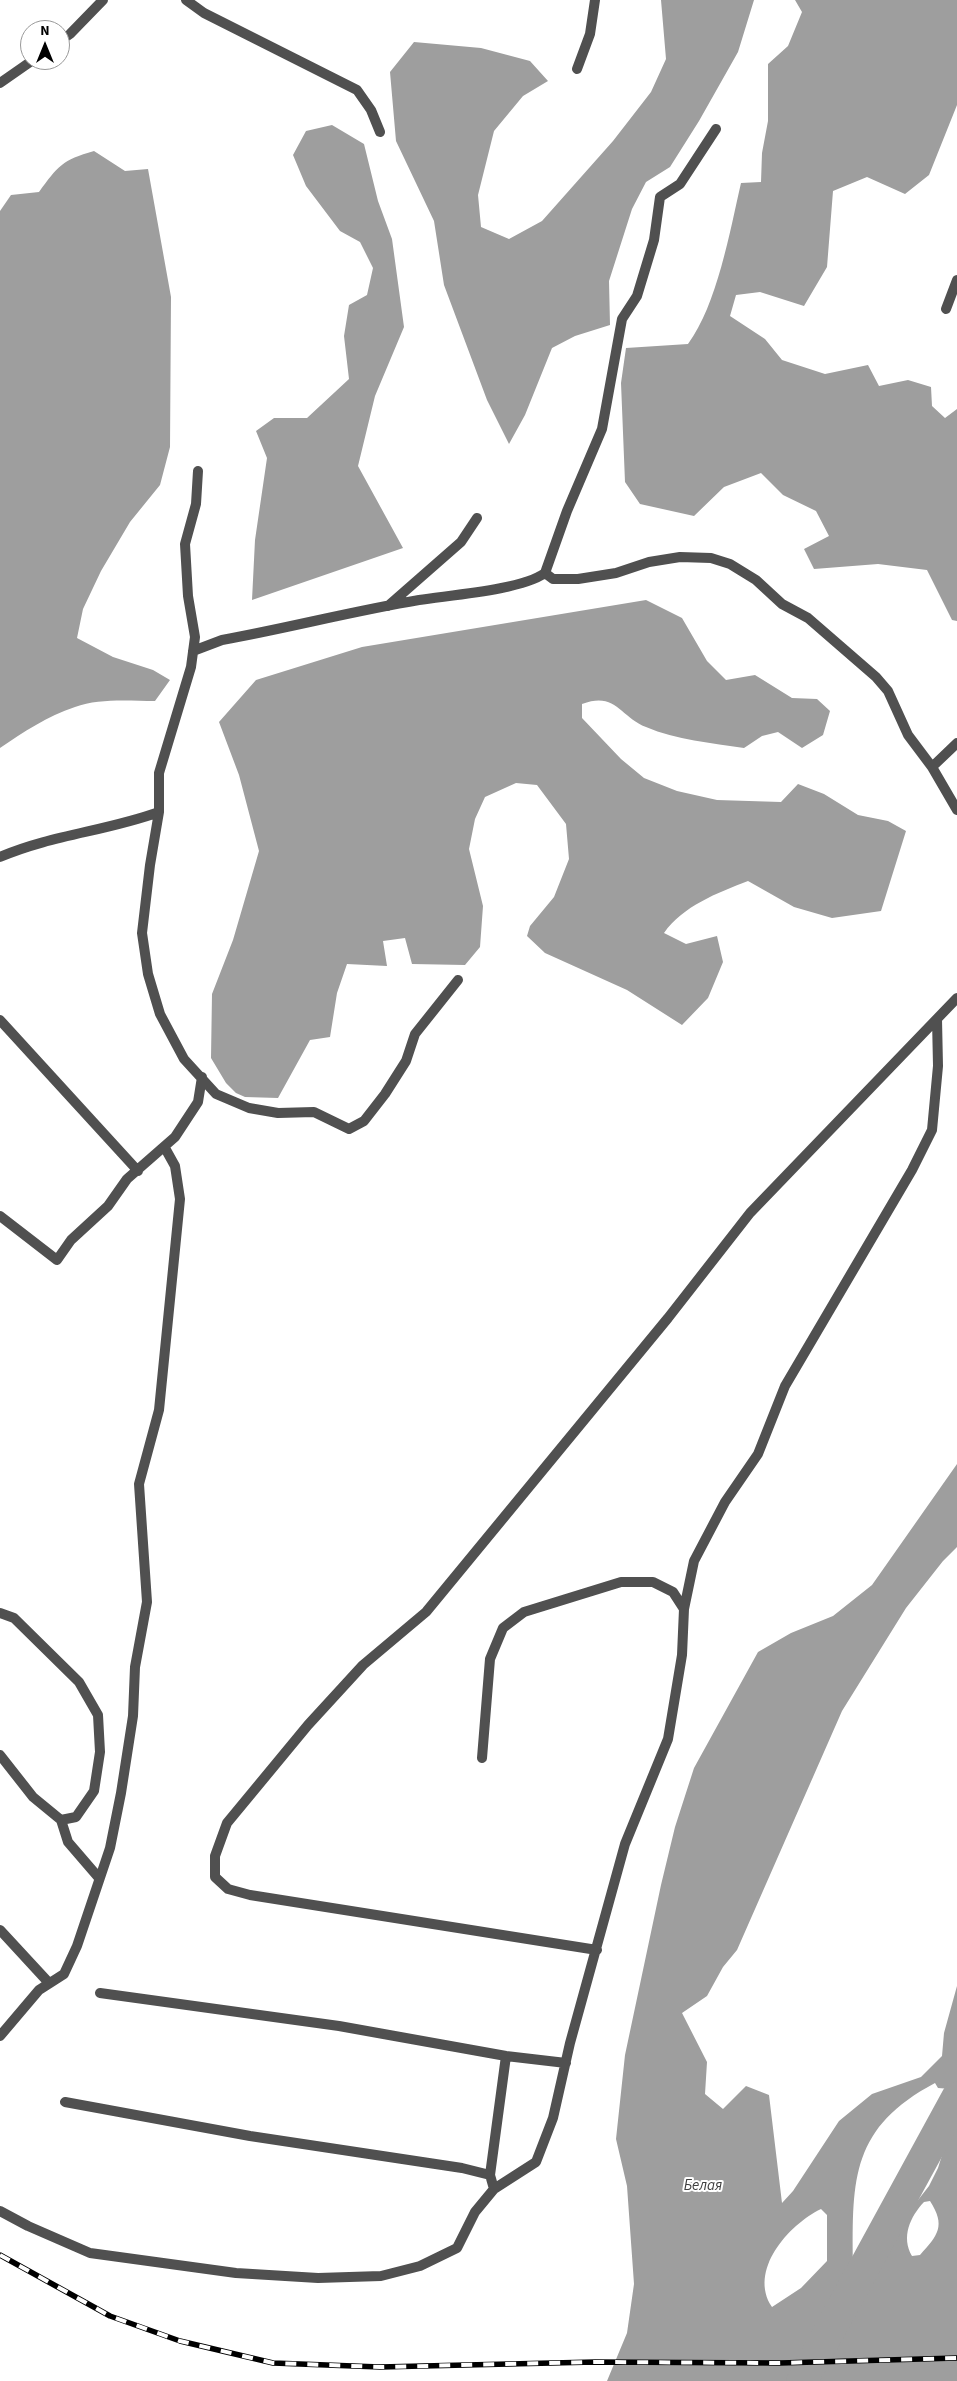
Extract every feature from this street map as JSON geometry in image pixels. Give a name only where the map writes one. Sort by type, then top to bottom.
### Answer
[{"type":"lane","points":[[70,34],[103,0]]},
{"type":"lane","points":[[186,0],[204,13],[357,90],[372,110],[380,132]]},
{"type":"lane","points":[[577,69],[590,34],[595,0]]},
{"type":"lane","points":[[0,83],[20,69]]},
{"type":"lane","points":[[193,651],[222,640],[387,607],[517,584],[537,578],[545,573],[567,511],[602,429],[622,320],[637,296],[654,240],[660,197],[680,184],[716,129]]},
{"type":"lane","points":[[946,309],[957,280]]},
{"type":"lane","points":[[198,471],[196,504],[186,544],[188,596],[195,637],[191,667],[159,773],[159,812],[142,933],[148,974],[160,1014],[184,1059],[216,1094],[249,1108],[278,1113],[314,1112],[349,1129],[364,1121],[385,1094],[406,1061],[415,1034],[458,980]]},
{"type":"lane","points":[[387,607],[461,542],[477,518]]},
{"type":"lane","points":[[545,573],[554,579],[578,579],[616,574],[649,562],[680,557],[711,558],[730,564],[756,580],[782,604],[808,618],[876,678],[888,691],[908,735],[932,767],[957,810]]},
{"type":"lane","points":[[932,767],[957,743]]},
{"type":"lane","points":[[0,857],[21,848],[92,832],[159,812]]},
{"type":"lane","points":[[597,1950],[250,1895],[228,1888],[215,1877],[215,1856],[227,1823],[257,1786],[308,1725],[364,1665],[426,1612],[668,1318],[750,1213],[957,998]]},
{"type":"lane","points":[[0,2211],[28,2226],[90,2253],[236,2273],[318,2278],[381,2276],[420,2266],[457,2248],[475,2212],[494,2189],[536,2162],[553,2118],[597,1950],[600,1930],[625,1844],[668,1740],[682,1655],[684,1609],[694,1562],[725,1502],[758,1454],[785,1386],[912,1170],[932,1130],[938,1066],[937,1019]]},
{"type":"lane","points":[[0,1020],[138,1171]]},
{"type":"lane","points":[[0,1216],[57,1260],[72,1240],[108,1206],[128,1179],[175,1138],[198,1102],[202,1077]]},
{"type":"lane","points":[[0,2036],[38,1990],[64,1974],[77,1946],[110,1848],[121,1793],[133,1716],[135,1667],[146,1602],[139,1484],[159,1410],[180,1199],[175,1166],[165,1148]]},
{"type":"lane","points":[[482,1758],[490,1659],[503,1628],[524,1612],[621,1582],[653,1582],[673,1592],[684,1609]]},
{"type":"lane","points":[[0,1613],[14,1618],[79,1682],[98,1715],[100,1752],[94,1791],[76,1817],[61,1820]]},
{"type":"lane","points":[[0,1755],[33,1797],[61,1820],[68,1842],[99,1878]]},
{"type":"lane","points":[[0,1930],[49,1983]]},
{"type":"lane","points":[[100,1993],[339,2026],[506,2056],[566,2063]]},
{"type":"lane","points":[[494,2189],[490,2175],[506,2056]]},
{"type":"lane","points":[[65,2102],[250,2136],[462,2168],[490,2175]]},
{"type":"water","points":[[661,0],[754,0],[738,52],[699,121],[670,167],[646,182],[632,209],[609,281],[610,325],[575,336],[552,348],[525,415],[509,444],[487,400],[444,285],[434,221],[396,141],[390,72],[414,42],[481,48],[530,61],[548,81],[523,96],[494,131],[478,195],[481,227],[509,239],[542,221],[613,141],[651,92],[666,59]]},
{"type":"water","points":[[795,0],[957,0],[957,105],[929,175],[905,194],[867,177],[833,191],[827,267],[804,306],[760,292],[736,295],[730,316],[765,339],[782,360],[825,374],[868,365],[879,386],[908,380],[931,387],[932,406],[945,418],[957,409],[957,621],[952,620],[927,570],[878,564],[814,569],[804,549],[829,536],[816,511],[783,495],[761,473],[724,487],[694,516],[640,504],[625,482],[621,383],[626,348],[688,344],[698,328],[715,289],[741,183],[761,182],[762,153],[768,121],[768,64],[788,46],[802,12]]},
{"type":"water","points":[[332,125],[364,144],[378,201],[392,239],[404,327],[375,396],[358,466],[403,548],[252,600],[255,540],[267,458],[256,431],[274,418],[307,418],[349,379],[344,336],[349,305],[367,295],[373,268],[360,242],[340,231],[306,186],[293,155],[306,131]]},
{"type":"water","points":[[94,151],[125,171],[148,169],[171,297],[170,447],[160,485],[130,522],[101,571],[83,609],[77,638],[113,657],[153,670],[170,680],[155,701],[115,701],[84,704],[45,720],[0,748],[0,211],[11,195],[39,192],[62,165]]},
{"type":"water","points":[[646,600],[682,618],[707,661],[726,680],[755,675],[792,698],[817,699],[830,711],[823,735],[802,748],[778,732],[762,736],[744,748],[669,735],[637,723],[617,707],[603,701],[582,704],[582,718],[621,759],[644,778],[677,791],[717,800],[781,802],[798,784],[824,794],[858,815],[888,821],[906,831],[881,911],[832,918],[794,907],[748,881],[702,901],[681,915],[664,933],[686,944],[717,936],[723,962],[708,998],[682,1025],[627,990],[545,953],[527,936],[530,926],[554,897],[569,859],[566,824],[537,785],[516,783],[485,797],[475,819],[469,849],[483,906],[480,947],[465,965],[412,964],[405,938],[383,941],[387,966],[347,964],[337,993],[330,1037],[310,1040],[278,1098],[245,1097],[236,1093],[226,1083],[211,1058],[212,994],[233,940],[259,851],[239,775],[219,722],[256,680],[362,647]]},
{"type":"water","name":"Белая","points":[[957,1464],[957,1547],[943,1561],[906,1608],[842,1711],[737,1950],[723,1967],[707,1996],[682,2013],[707,2062],[705,2094],[723,2109],[746,2086],[769,2095],[782,2203],[793,2191],[839,2121],[872,2094],[921,2077],[942,2056],[944,2033],[957,1986],[957,2102],[951,2089],[938,2088],[935,2083],[908,2100],[887,2118],[872,2137],[862,2158],[857,2180],[854,2205],[853,2263],[869,2277],[900,2223],[929,2186],[938,2168],[957,2108],[957,2381],[607,2381],[627,2333],[634,2284],[627,2186],[616,2139],[625,2055],[661,1885],[675,1827],[694,1768],[758,1652],[791,1633],[833,1616],[872,1585]],"holes":[[[930,2201],[938,2217],[938,2230],[920,2255],[912,2256],[907,2242],[909,2227],[919,2208],[924,2202]],[[821,2209],[827,2215],[827,2261],[801,2288],[772,2307],[766,2293],[765,2279],[768,2264],[775,2250],[796,2226],[808,2216]]]},
{"type":"waterway","name":"Белая","points":[[802,2381],[957,2097]]},
{"type":"railway","points":[[0,2255],[110,2316],[180,2341],[273,2363],[380,2367],[595,2362],[780,2363],[957,2358]]}]
